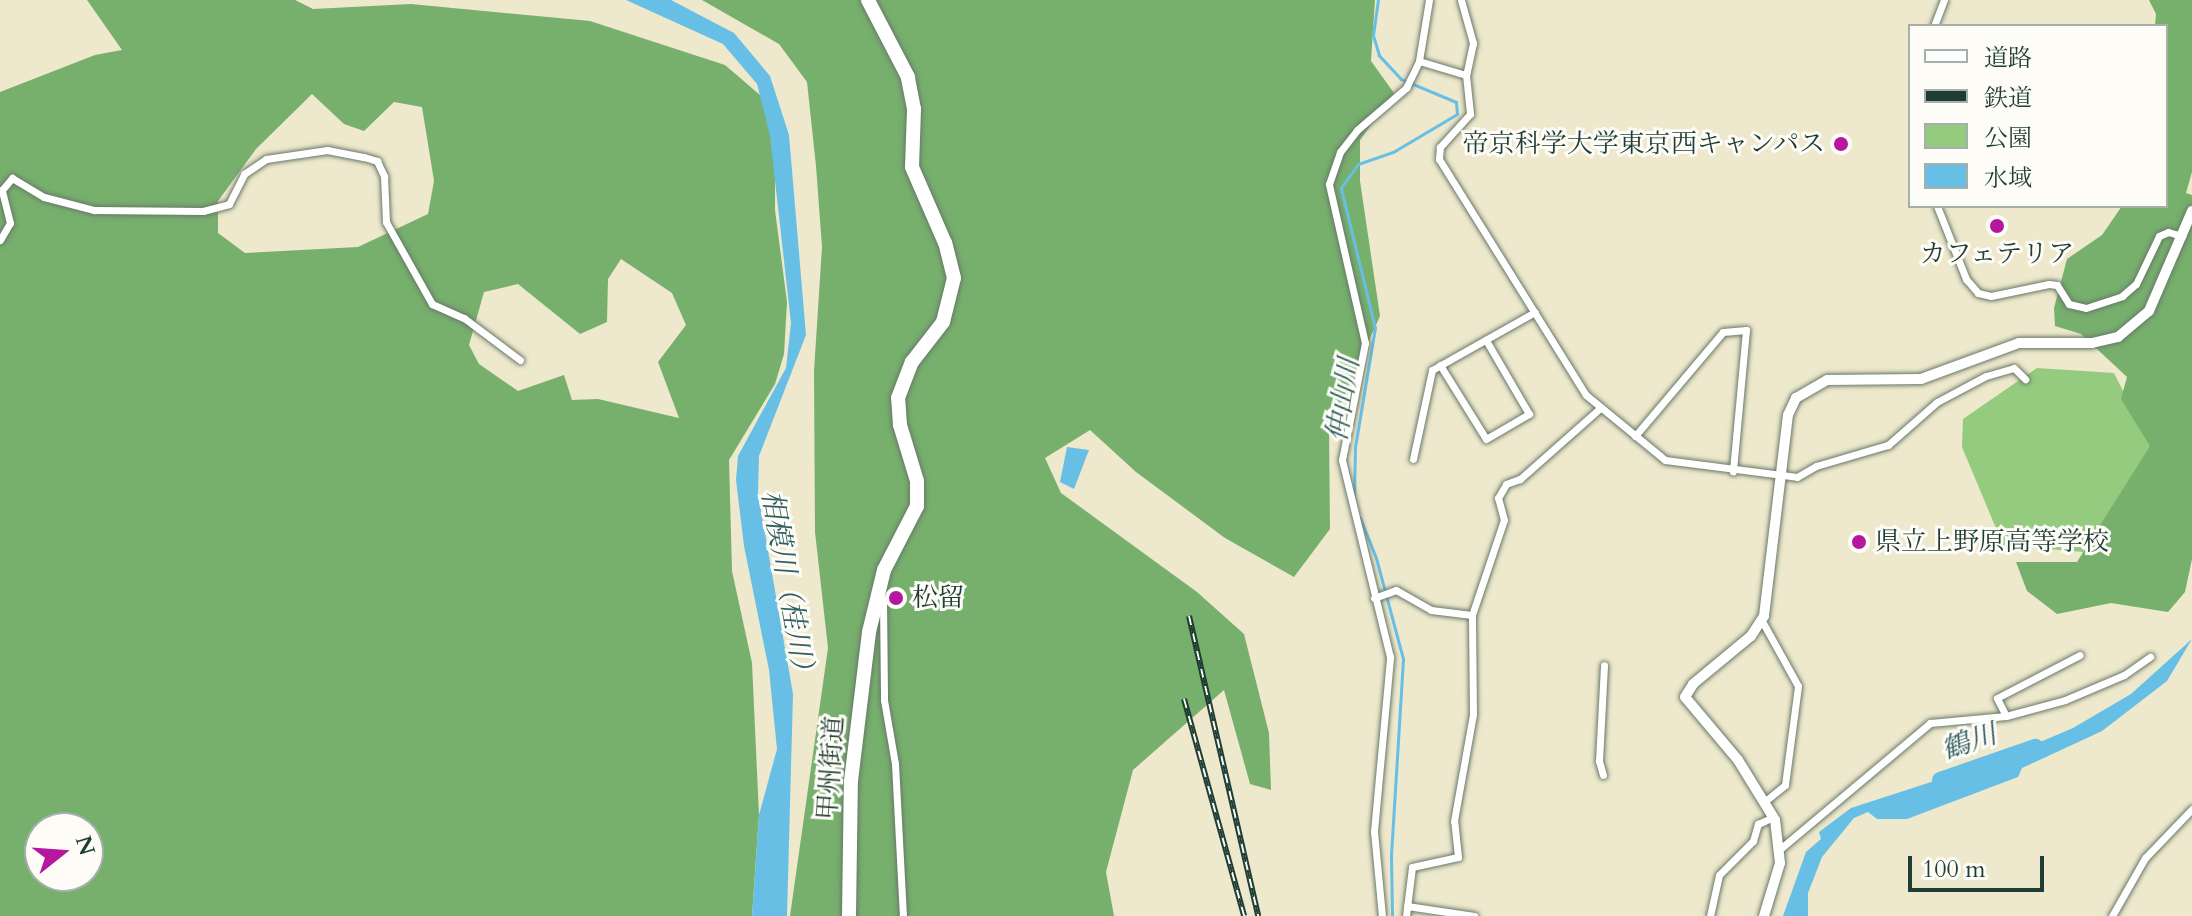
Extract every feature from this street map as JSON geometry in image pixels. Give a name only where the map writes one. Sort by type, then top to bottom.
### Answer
[{"type":"highway","name":"甲州街道","points":[[849,916],[854,741],[878,588],[917,506],[917,481],[900,425],[901,385],[912,362],[943,322],[954,278],[945,243],[912,167],[914,109],[908,77],[868,0]]},
{"type":"street","points":[[1382,916],[1374,831],[1391,679],[1342,460],[1364,363],[1363,323],[1329,184],[1340,152],[1357,130],[1406,88],[1419,61],[1429,0]]},
{"type":"street","points":[[1461,0],[1473,43],[1466,75],[1470,114],[1440,147],[1439,159],[1599,409],[1665,460],[1782,478],[1888,445],[1937,402],[1986,376],[2014,368],[2025,379]]},
{"type":"street","points":[[1935,24],[1944,0]]},
{"type":"street","points":[[1419,61],[1466,75]]},
{"type":"street","points":[[0,240],[10,223],[2,190],[12,178],[44,197],[94,210],[203,211],[229,204],[244,174],[266,159],[327,150],[364,157],[377,161],[384,176],[386,222],[432,304],[488,333],[520,360]]},
{"type":"street","points":[[1938,208],[1966,279],[1978,293],[1991,296],[2057,285],[2069,304],[2086,308],[2122,296],[2136,284],[2159,236],[2168,232],[2182,236]]},
{"type":"street","points":[[1765,801],[1785,785],[1798,686],[1762,621],[1788,415],[1804,390],[1827,380],[1921,379],[2019,343],[2092,343],[2118,337],[2149,311],[2192,211]]},
{"type":"street","points":[[1413,459],[1432,370],[1535,312]]},
{"type":"street","points":[[1635,436],[1723,332],[1746,330],[1733,471]]},
{"type":"street","points":[[1440,365],[1486,439],[1529,414],[1486,340]]},
{"type":"street","points":[[1406,916],[1412,867],[1458,857],[1454,821],[1473,714],[1472,615],[1504,520],[1498,498],[1506,484],[1520,479],[1599,409]]},
{"type":"street","points":[[878,588],[884,595],[883,686],[895,764],[903,916]]},
{"type":"street","points":[[1374,598],[1396,590],[1431,610],[1472,615]]},
{"type":"street","points":[[1762,621],[1685,697],[1765,801],[1773,817],[1780,849],[1764,916]]},
{"type":"street","points":[[2006,716],[1997,698],[2080,655]]},
{"type":"street","points":[[1780,849],[1930,723],[2006,716],[2090,690],[2150,657]]},
{"type":"street","points":[[1603,775],[1599,761],[1604,665]]},
{"type":"street","points":[[2112,916],[2145,858],[2192,809]]},
{"type":"street","points":[[1710,916],[1719,875],[1753,841],[1758,824],[1773,817]]},
{"type":"street","points":[[1407,906],[1474,916]]},
{"type":"green space","points":[[87,0],[295,0],[313,9],[411,4],[590,21],[725,65],[760,95],[775,135],[775,210],[787,302],[784,354],[775,384],[729,460],[732,571],[752,663],[759,815],[752,916],[0,916],[0,92],[95,55],[122,50]],"holes":[[[312,94],[344,124],[364,131],[394,102],[422,107],[434,181],[428,214],[358,247],[245,253],[218,233],[218,201],[256,149]],[[621,259],[672,293],[686,325],[658,362],[679,418],[598,399],[572,400],[564,375],[518,391],[479,364],[469,345],[484,292],[518,284],[580,334],[607,322],[608,279]]]},
{"type":"green space","points":[[702,0],[1375,0],[1371,61],[1394,93],[1360,140],[1360,181],[1380,316],[1329,430],[1330,529],[1294,577],[1225,538],[1136,472],[1090,430],[1045,458],[1061,493],[1197,592],[1244,634],[1269,733],[1271,790],[1250,784],[1224,690],[1133,770],[1106,872],[1114,916],[790,916],[828,648],[815,532],[814,371],[822,247],[816,166],[807,82],[779,44]]},
{"type":"green space","points":[[2149,0],[2192,0],[2192,172],[2186,193],[2192,195],[2192,559],[2185,592],[2168,612],[2111,603],[2057,614],[2027,591],[2016,562],[2077,562],[2150,446],[2121,399],[2127,377],[2081,334],[2055,326],[2054,308],[2067,259],[2102,235],[2121,208],[2168,208],[2168,24],[2155,24],[2156,14]]},
{"type":"green space","points":[[2037,368],[2114,373],[2155,454],[2120,514],[2083,552],[2003,545],[1962,447],[1963,419]]},
{"type":"water","points":[[626,0],[671,0],[734,33],[770,76],[789,135],[806,335],[759,456],[758,493],[793,694],[787,916],[752,916],[759,815],[777,749],[769,670],[744,546],[736,480],[738,456],[786,368],[791,323],[770,136],[757,84],[723,44]]},
{"type":"water","points":[[1067,447],[1089,450],[1074,489],[1060,482]]},
{"type":"water","points":[[2192,639],[2167,681],[2102,731],[2022,768],[2018,777],[1907,819],[1877,819],[1868,812],[1854,818],[1822,857],[1808,893],[1808,916],[1783,916],[1806,852],[1821,839],[1819,832],[1851,808],[1996,761],[2073,728],[2131,694]]},
{"type":"waterway","name":"仲山川","points":[[1354,495],[1355,447],[1375,328],[1341,188],[1358,164],[1393,152],[1457,114],[1456,102],[1401,79],[1379,55],[1373,35],[1378,0]]},
{"type":"waterway","name":"仲山川","points":[[1360,518],[1376,558],[1403,659],[1391,856],[1392,916]]},
{"type":"waterway","name":"鶴川","points":[[1940,780],[2035,747]]},
{"type":"railway","points":[[1189,616],[1258,916]]},
{"type":"railway","points":[[1184,699],[1244,916]]},
{"type":"place","name":"帝京科学大学東京西キャンパス","points":[[1841,144]]},
{"type":"place","name":"カフェテリア","points":[[1997,226]]},
{"type":"place","name":"県立上野原高等学校","points":[[1859,542]]},
{"type":"place","name":"松留","points":[[896,598]]},
{"type":"water label","name":"相模川（桂川）","points":[[788,587]]}]
